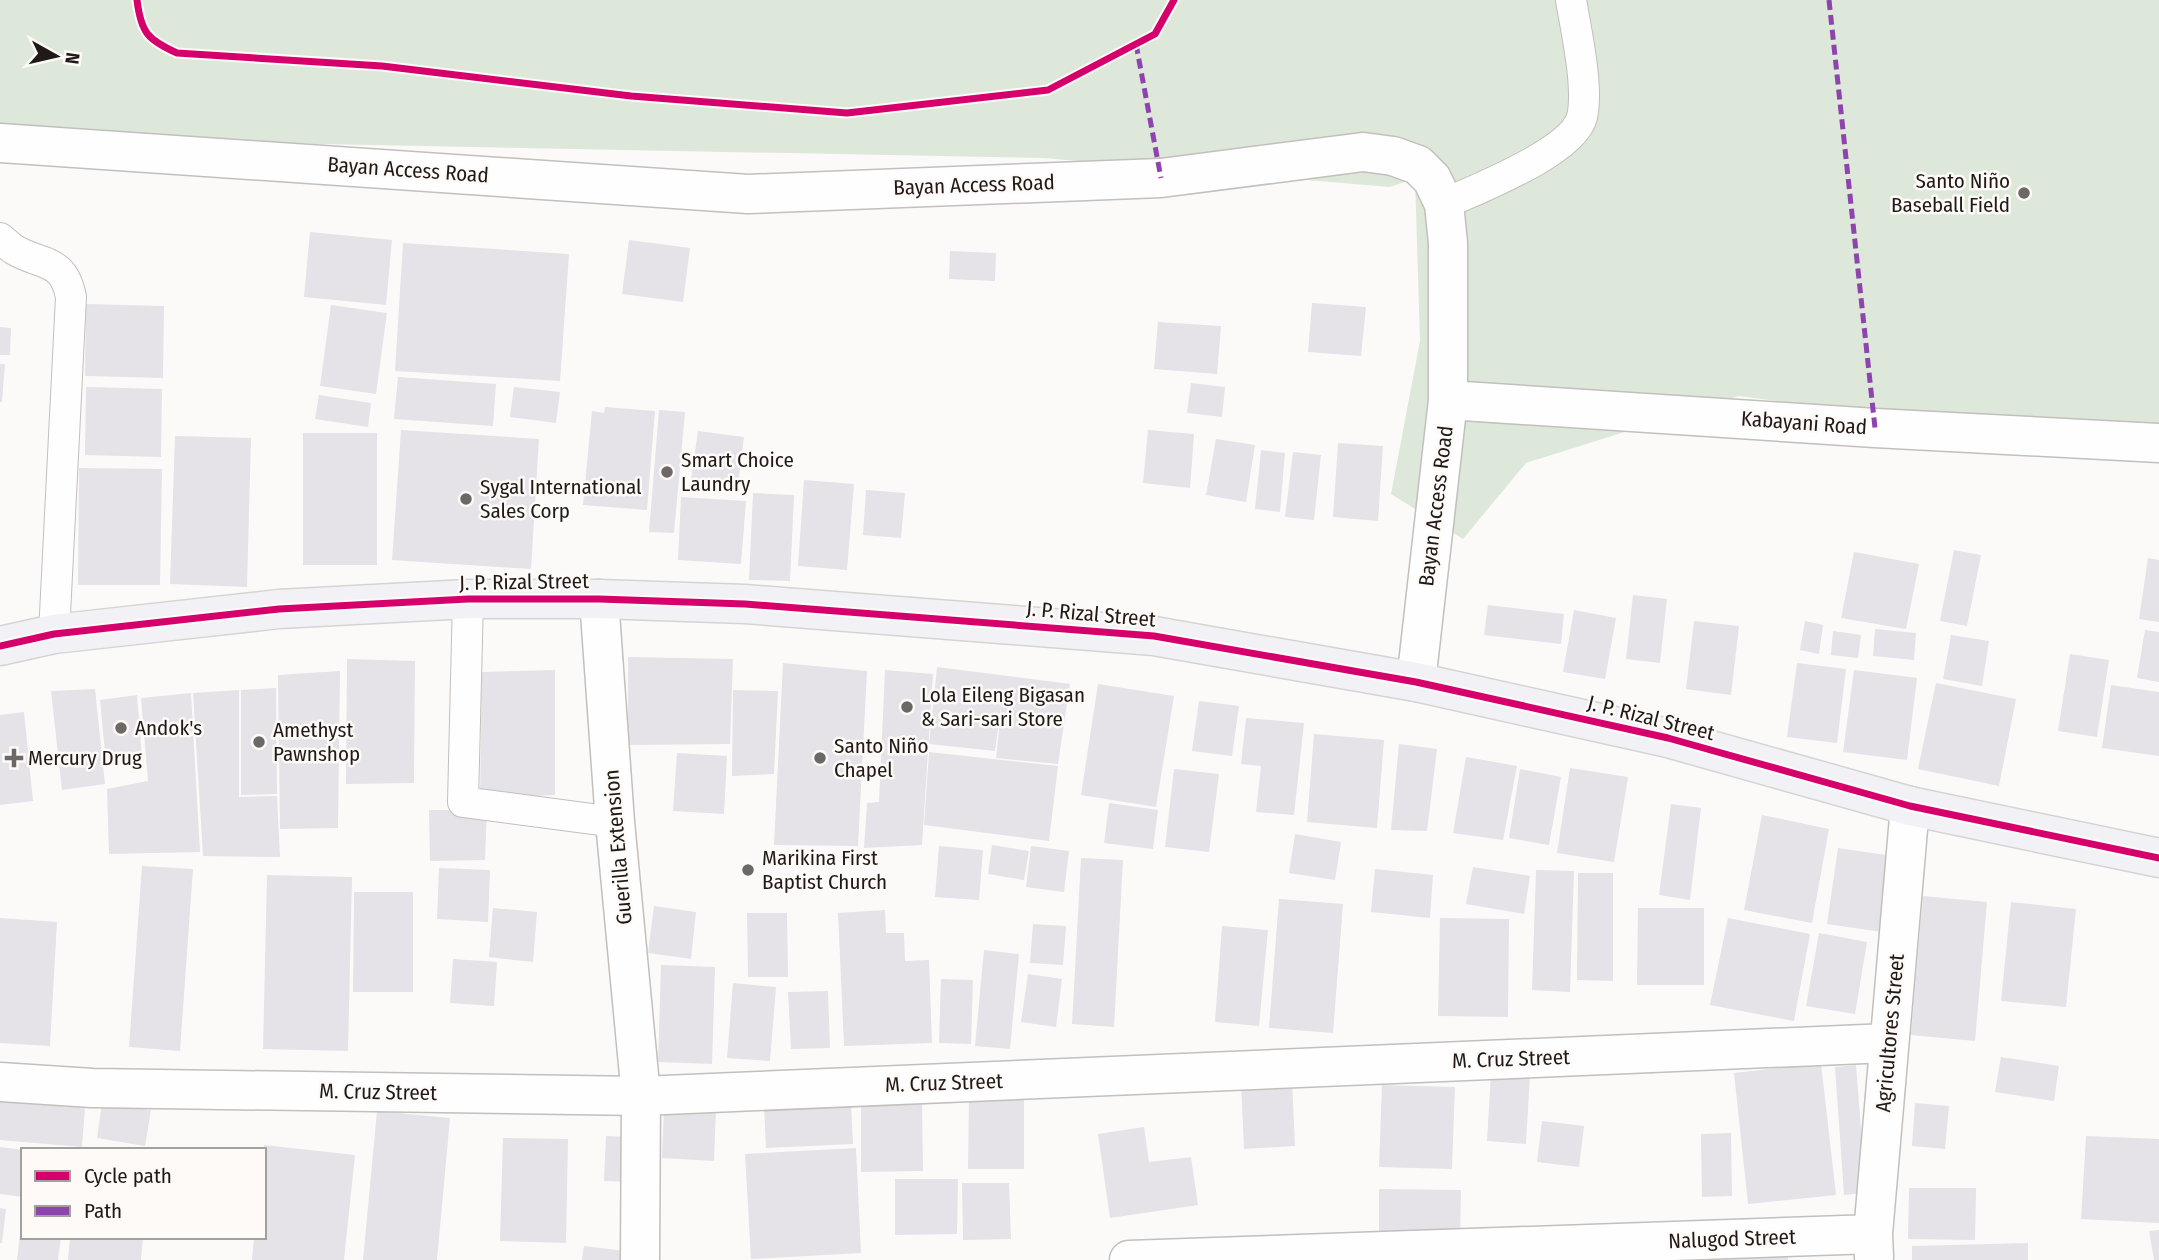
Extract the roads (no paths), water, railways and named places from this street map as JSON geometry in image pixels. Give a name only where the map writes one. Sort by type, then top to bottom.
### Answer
[{"type":"main road","name":"J. P. Rizal Street","points":[[0,646],[54,634],[279,609],[467,599],[599,599],[745,604],[1154,636],[1416,682],[1668,738],[1910,806],[2159,858]]},
{"type":"street","name":"Bayan Access Road","points":[[0,143],[748,194],[1161,178],[1363,152],[1394,156],[1418,166],[1432,179],[1444,204],[1448,243],[1448,400],[1416,682]]},
{"type":"street","name":"Kabayani Road","points":[[1448,400],[1875,428],[2159,443]]},
{"type":"street","name":"Guerilla Extension","points":[[599,599],[615,822],[641,1096],[640,1260]]},
{"type":"street","name":"Agricultores Street","points":[[1874,1247],[1888,1043],[1910,806]]},
{"type":"street","name":"M. Cruz Street","points":[[0,1083],[92,1088],[641,1096],[1888,1043]]},
{"type":"street","name":"Nalugod Street","points":[[1129,1260],[1874,1247]]},
{"type":"lane","points":[[1444,204],[1524,166],[1560,145],[1577,129],[1583,110],[1582,78],[1571,0]]},
{"type":"lane","points":[[0,238],[13,249],[55,266],[64,274],[71,297],[54,634]]},
{"type":"lane","points":[[467,599],[463,802],[615,822]]},
{"type":"place","name":"Santo Niño Baseball Field","points":[[2024,193]]},
{"type":"place","name":"Smart Choice Laundry","points":[[667,472]]},
{"type":"place","name":"Sygal International Sales Corp","points":[[466,499]]},
{"type":"place","name":"Lola Eileng Bigasan & Sari-sari Store","points":[[907,707]]},
{"type":"place","name":"Andok's","points":[[121,728]]},
{"type":"place","name":"Amethyst Pawnshop","points":[[259,742]]},
{"type":"place","name":"Mercury Drug","points":[[14,758]]},
{"type":"place","name":"Santo Niño Chapel","points":[[820,758]]},
{"type":"place","name":"Marikina First Baptist Church","points":[[748,870]]}]
